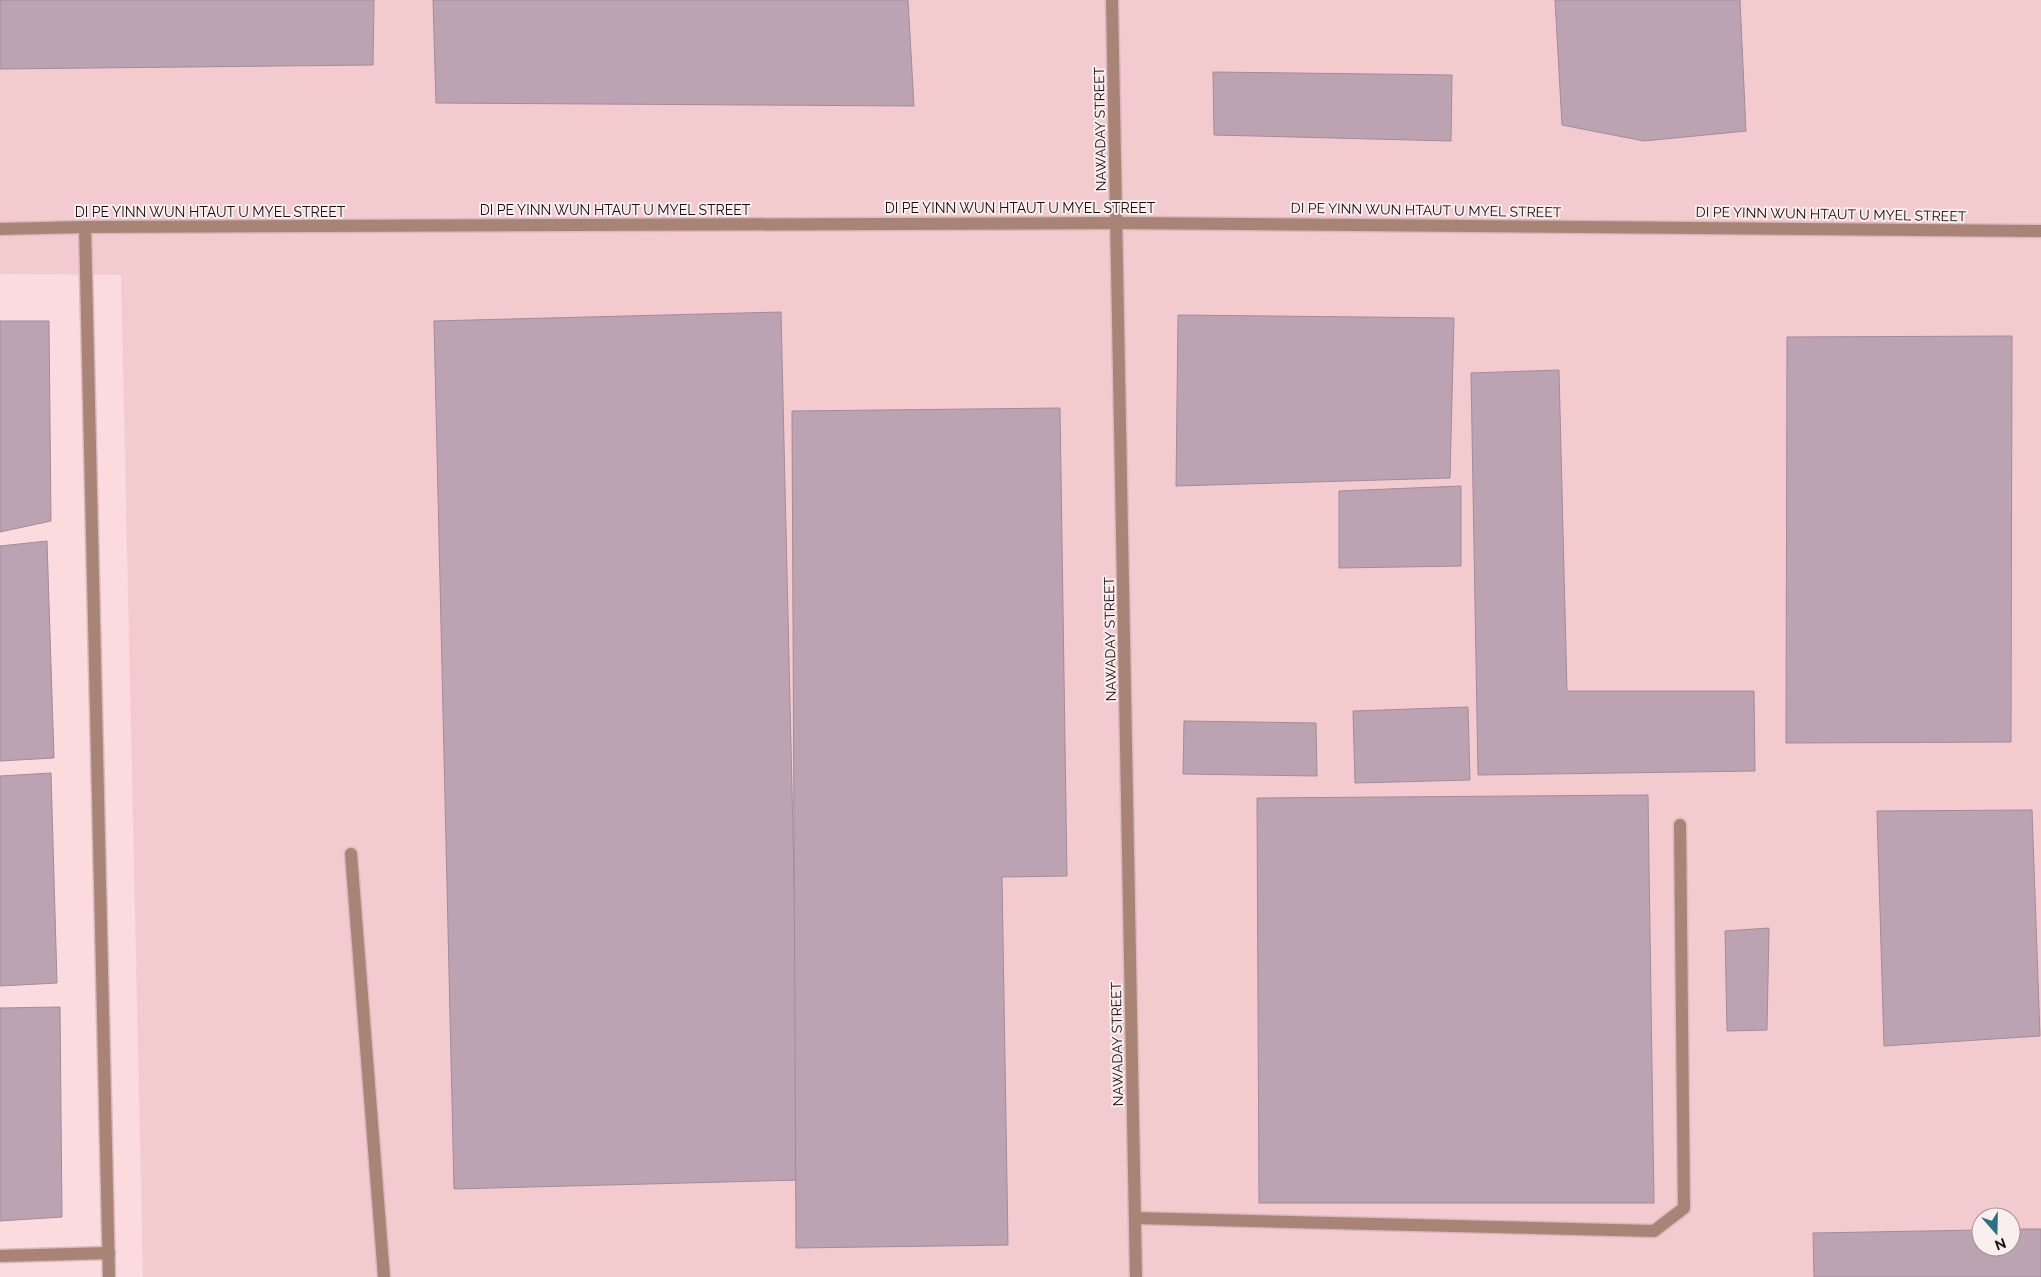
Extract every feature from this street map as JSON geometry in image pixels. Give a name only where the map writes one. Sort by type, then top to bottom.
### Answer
[{"type":"street","name":"NAWADAY STREET","points":[[1112,0],[1118,223],[1136,1277]]},
{"type":"street","name":"DI PE YINN WUN HTAUT U MYEL STREET","points":[[0,229],[86,227],[1118,223],[2041,231]]},
{"type":"street","points":[[86,227],[109,1277]]},
{"type":"street","points":[[1135,1218],[1654,1231],[1684,1208],[1680,825]]},
{"type":"street","points":[[351,854],[384,1277]]},
{"type":"street","points":[[0,1256],[108,1253]]},
{"type":"shaded area","points":[[0,0],[2041,0],[2041,1277],[143,1277],[121,275],[0,274]]},
{"type":"building","points":[[0,0],[374,0],[373,65],[0,69]]},
{"type":"building","points":[[433,0],[908,0],[914,106],[436,103]]},
{"type":"building","points":[[1555,0],[1740,0],[1746,131],[1644,141],[1562,125]]},
{"type":"building","points":[[1213,72],[1452,75],[1451,141],[1214,135]]},
{"type":"building","points":[[781,312],[801,1180],[454,1189],[434,321]]},
{"type":"building","points":[[1178,315],[1454,318],[1450,478],[1176,486]]},
{"type":"building","points":[[0,321],[49,321],[51,521],[0,532]]},
{"type":"building","points":[[2012,336],[2011,742],[1786,743],[1787,337]]},
{"type":"building","points":[[1559,370],[1567,691],[1754,691],[1755,771],[1478,775],[1471,373]]},
{"type":"building","points":[[1060,408],[1067,876],[1002,877],[1008,1245],[796,1248],[792,411]]},
{"type":"building","points":[[1461,486],[1461,566],[1339,568],[1339,491]]},
{"type":"building","points":[[47,541],[54,758],[0,761],[0,546]]},
{"type":"building","points":[[1468,707],[1470,780],[1355,783],[1353,711]]},
{"type":"building","points":[[1184,721],[1316,723],[1317,776],[1183,774]]},
{"type":"building","points":[[51,773],[57,983],[0,986],[0,776]]},
{"type":"building","points":[[1648,795],[1654,1203],[1259,1203],[1257,798]]},
{"type":"building","points":[[2032,810],[2040,1036],[1884,1046],[1877,811]]},
{"type":"building","points":[[1769,928],[1767,1030],[1727,1031],[1725,931]]},
{"type":"building","points":[[60,1007],[62,1217],[0,1221],[0,1008]]},
{"type":"building","points":[[2021,1229],[2041,1229],[2041,1277],[1814,1277],[1813,1233],[1971,1230],[1971,1257],[2021,1257]]}]
